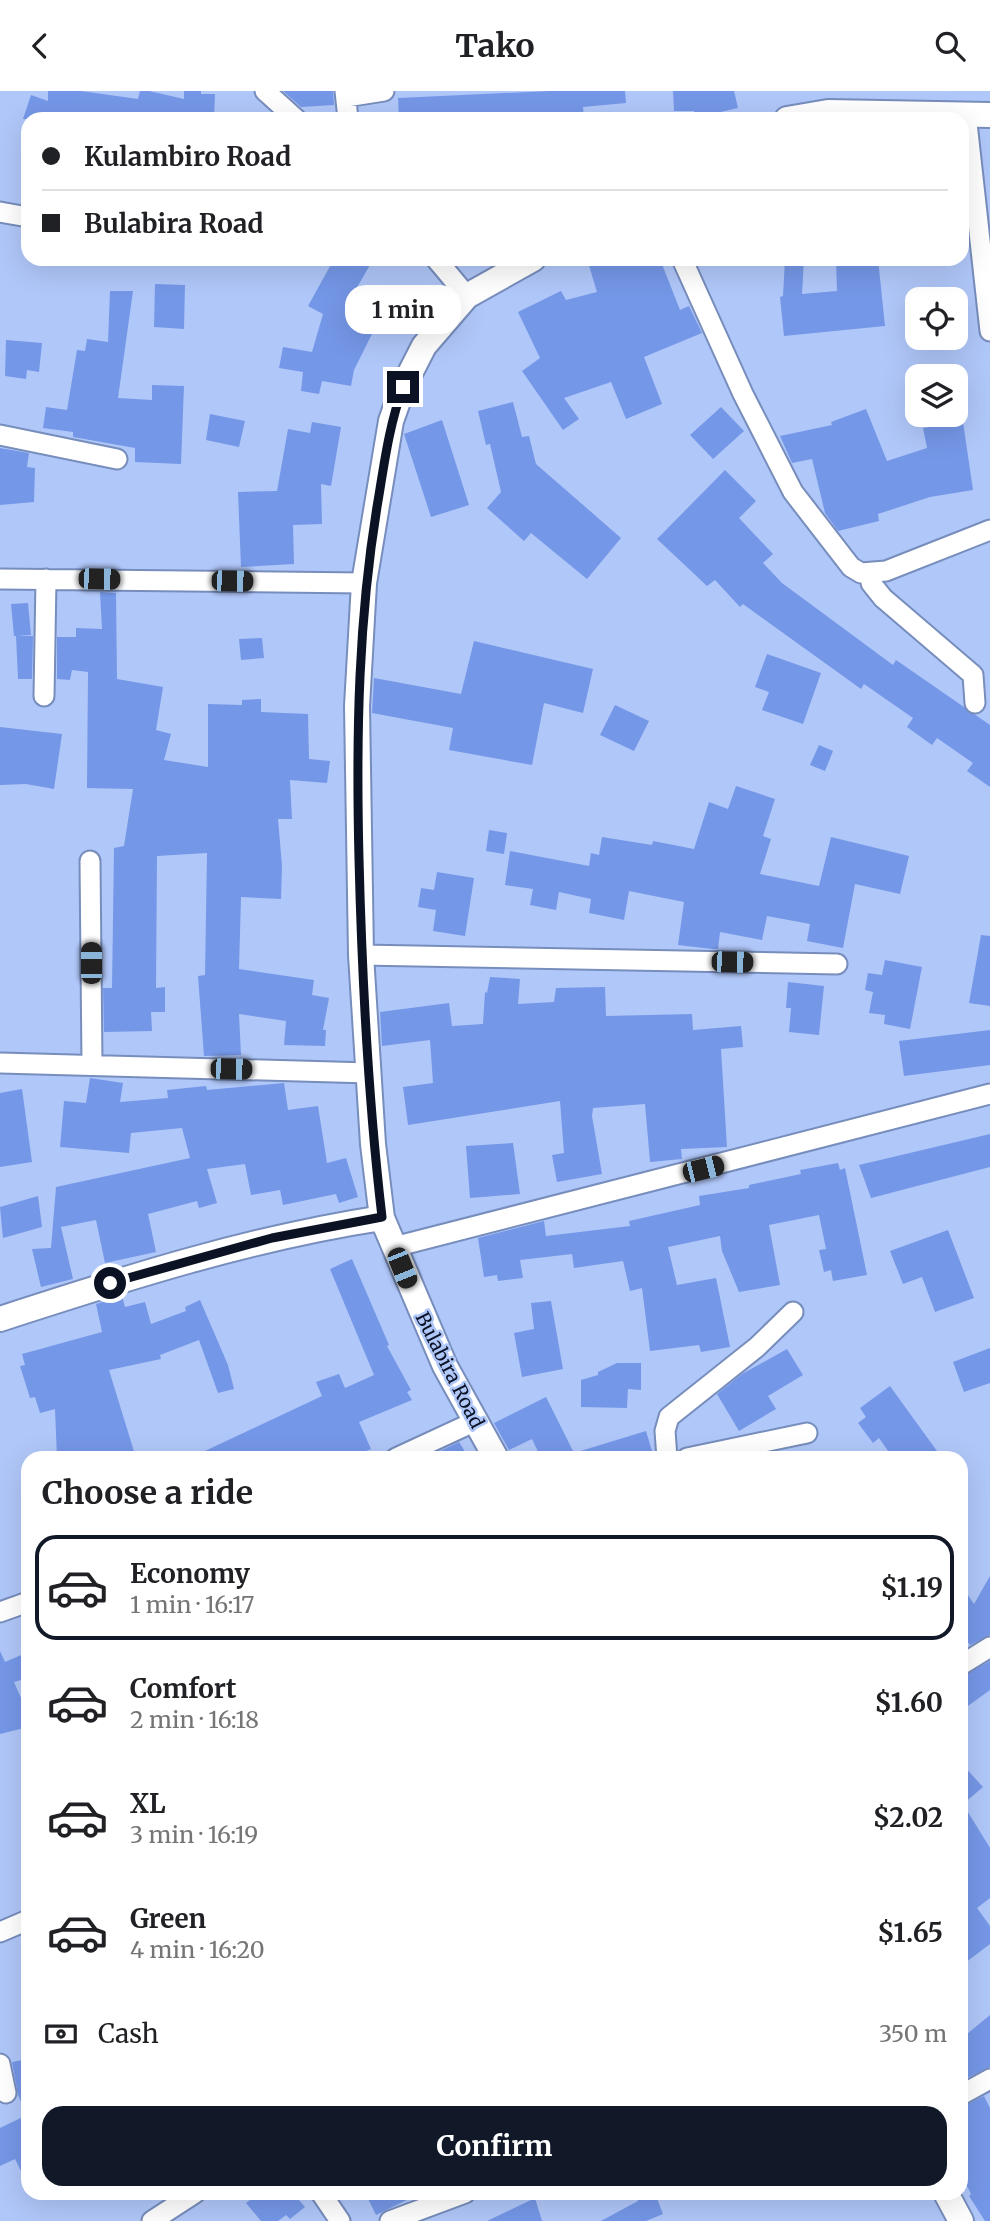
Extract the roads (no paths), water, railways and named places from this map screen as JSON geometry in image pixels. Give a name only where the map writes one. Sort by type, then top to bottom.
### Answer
[{"type":"street","points":[[265,91],[288,112]]},
{"type":"street","points":[[347,112],[346,94],[384,91]]},
{"type":"street","points":[[978,115],[990,331]]},
{"type":"street","points":[[0,212],[21,216]]},
{"type":"street","points":[[442,266],[467,296]]},
{"type":"street","name":"Bulabira Road","points":[[492,1451],[445,1366],[382,1217],[373,1144],[361,954],[357,719],[364,583],[391,421],[399,398],[424,346],[467,296],[518,266]]},
{"type":"street","points":[[685,266],[743,394],[793,492],[851,567],[861,573],[886,571],[990,530]]},
{"type":"street","points":[[0,435],[117,459]]},
{"type":"street","points":[[871,573],[871,583],[883,598],[973,675],[975,703]]},
{"type":"street","points":[[0,579],[364,583]]},
{"type":"street","points":[[44,696],[46,579]]},
{"type":"street","points":[[90,861],[92,1064]]},
{"type":"street","points":[[361,954],[837,964]]},
{"type":"street","points":[[0,1063],[370,1073]]},
{"type":"street","points":[[394,1247],[990,1094]]},
{"type":"street","points":[[0,1319],[163,1266],[326,1226],[382,1217]]},
{"type":"street","points":[[666,1451],[665,1431],[669,1417],[757,1347],[793,1313]]},
{"type":"street","points":[[411,1451],[476,1421]]},
{"type":"street","points":[[721,1451],[807,1433]]},
{"type":"street","points":[[0,1612],[21,1604]]},
{"type":"street","points":[[968,1661],[990,1647]]},
{"type":"street","points":[[0,1932],[21,1923]]},
{"type":"street","points":[[0,2064],[6,2093]]},
{"type":"street","points":[[968,2091],[990,2079]]},
{"type":"street","points":[[152,2221],[184,2200]]},
{"type":"street","points":[[326,2200],[340,2221]]},
{"type":"street","points":[[390,2221],[446,2200]]},
{"type":"street","points":[[950,2200],[961,2221]]}]
